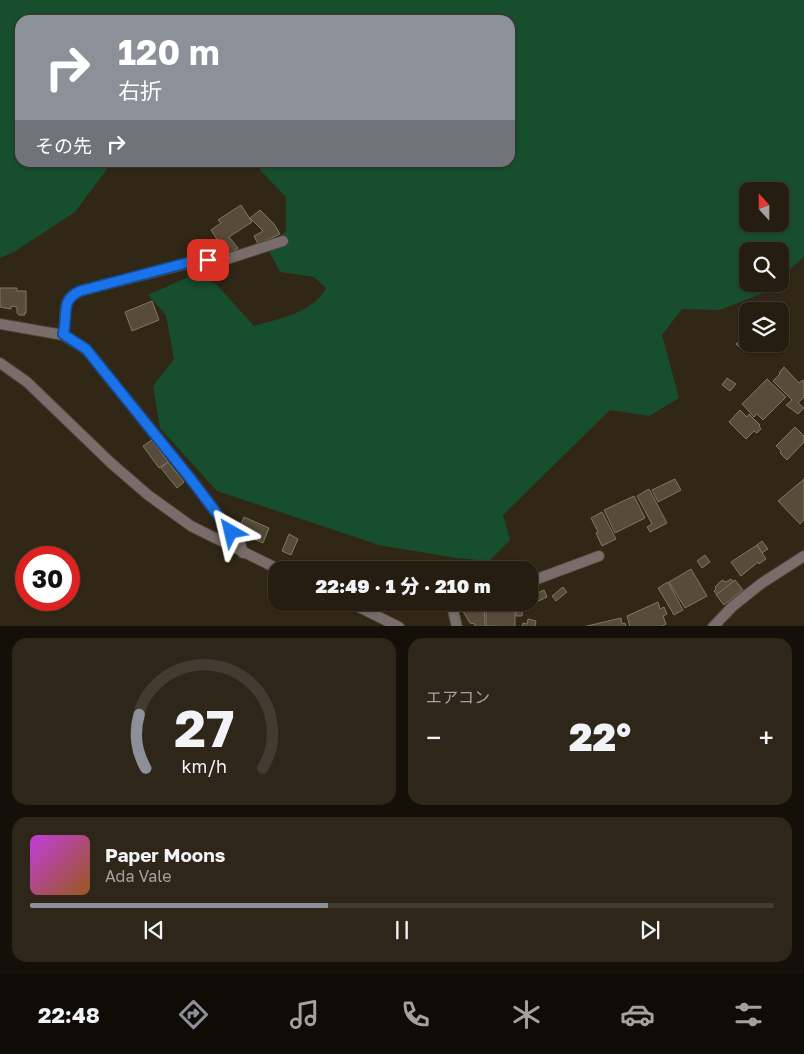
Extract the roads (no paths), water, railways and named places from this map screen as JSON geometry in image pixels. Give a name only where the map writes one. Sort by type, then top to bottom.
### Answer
[{"type":"street","points":[[63,334],[66,303],[70,296],[80,291],[190,262],[224,260],[283,241]]},
{"type":"street","points":[[0,324],[63,334],[86,349],[190,478],[241,546],[243,553]]},
{"type":"street","points":[[0,363],[27,382],[148,496],[190,526],[268,564]]},
{"type":"street","points":[[538,579],[599,556]]},
{"type":"street","points":[[713,626],[733,606],[762,583],[804,556]]},
{"type":"street","points":[[368,611],[399,626]]},
{"type":"street","points":[[453,611],[457,626]]}]
